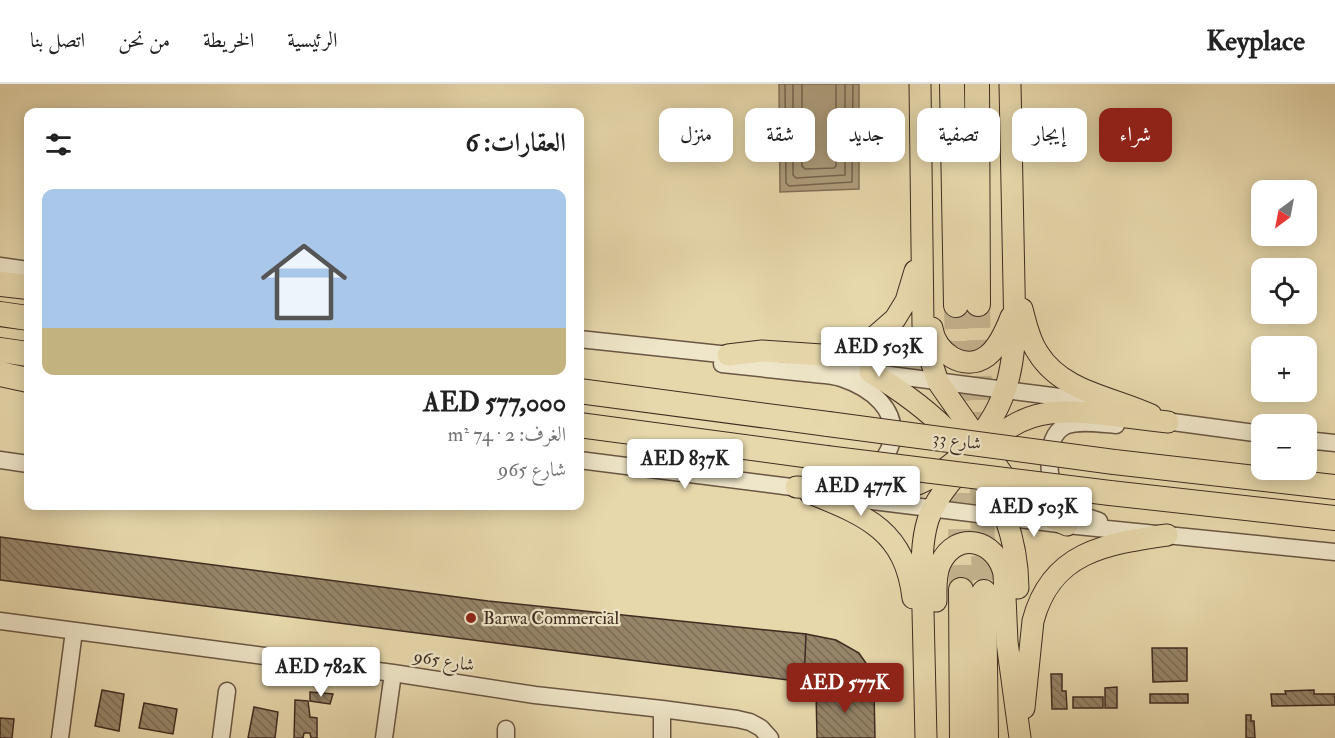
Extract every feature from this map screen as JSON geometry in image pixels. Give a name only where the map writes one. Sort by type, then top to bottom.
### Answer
[{"type":"highway","points":[[952,84],[967,304],[977,84]]},
{"type":"highway","points":[[0,284],[24,287]]},
{"type":"highway","points":[[0,314],[24,317]]},
{"type":"highway","points":[[0,350],[24,353]]},
{"type":"highway","points":[[0,374],[24,379]]},
{"type":"highway","name":"شارع 33","points":[[584,392],[1114,462],[1335,487]]},
{"type":"highway","name":"شارع 33","points":[[584,426],[826,458],[1335,518]]},
{"type":"highway","points":[[962,738],[972,591],[986,738]]},
{"type":"main road","points":[[920,84],[924,340],[938,382],[975,449],[1012,535],[1018,568],[1020,738]]},
{"type":"main road","points":[[930,84],[932,322],[935,340],[945,352],[964,362],[975,362],[985,358],[1000,340],[1015,304]]},
{"type":"main road","points":[[926,736],[922,556],[928,521],[933,509],[975,449],[996,409],[1005,391],[1013,358],[1015,283],[1010,84]]},
{"type":"main road","points":[[728,355],[762,351],[837,356],[871,340],[895,319],[906,302],[913,282],[921,238]]},
{"type":"main road","points":[[1015,283],[1030,338],[1047,365],[1060,377],[1076,386],[1130,405],[1168,422]]},
{"type":"main road","points":[[870,372],[904,392],[947,430],[975,449],[1021,497],[1045,516],[1067,525]]},
{"type":"main road","points":[[796,487],[891,492],[923,482],[1010,426],[1030,417],[1049,413],[1070,412],[1168,422]]},
{"type":"main road","points":[[796,487],[864,517],[886,534],[903,558],[913,597],[915,667],[926,736]]},
{"type":"main road","points":[[1020,738],[1033,621],[1036,608],[1049,583],[1068,565],[1094,550],[1126,541],[1167,535]]},
{"type":"main road","points":[[926,736],[934,668],[938,569],[940,562],[952,549],[960,544],[974,543],[990,549],[1002,563],[1006,585],[1008,642],[1020,738]]},
{"type":"street","points":[[0,266],[24,269]]},
{"type":"street","points":[[584,340],[870,372],[1097,403],[1168,422],[1251,433]]},
{"type":"street","points":[[668,349],[706,362],[840,377],[879,399],[888,411],[893,437],[890,449],[883,461],[874,468],[862,472],[796,487]]},
{"type":"street","points":[[0,386],[24,388]]},
{"type":"street","points":[[1127,530],[1082,516],[1068,508],[1059,498],[1052,487],[1050,473],[1049,457],[1053,441],[1059,431],[1071,425],[1126,426],[1168,422]]},
{"type":"street","points":[[1317,441],[1335,443]]},
{"type":"street","points":[[0,460],[24,463]]},
{"type":"street","points":[[584,461],[796,487],[857,499],[933,509],[1335,552]]},
{"type":"street","name":"شارع 965","points":[[0,621],[393,673],[535,695],[662,708],[750,722],[761,728],[770,738]]},
{"type":"street","points":[[60,738],[74,631]]},
{"type":"street","points":[[384,738],[393,673]]},
{"type":"street","points":[[221,738],[228,691]]},
{"type":"street","points":[[662,708],[662,738]]},
{"type":"water","points":[[779,84],[859,84],[859,108],[827,108],[827,162],[859,162],[859,189],[780,192],[780,162],[815,162],[815,108],[779,108]]},
{"type":"building","name":"Barwa Commercial","points":[[0,537],[488,601],[806,634],[804,682],[0,580]]},
{"type":"building","points":[[806,634],[836,640],[859,653],[868,666],[874,691],[816,690],[809,683],[804,682]]},
{"type":"building","points":[[1152,648],[1187,648],[1187,681],[1153,682]]},
{"type":"building","points":[[1051,674],[1062,674],[1062,691],[1066,691],[1067,709],[1052,709]]},
{"type":"building","points":[[1117,687],[1117,708],[1105,708],[1105,688]]},
{"type":"building","points":[[102,690],[124,694],[119,731],[95,726]]},
{"type":"building","points":[[816,690],[874,691],[875,738],[817,738]]},
{"type":"building","points":[[1314,690],[1314,694],[1335,694],[1335,705],[1272,706],[1271,694]]},
{"type":"building","points":[[310,692],[333,694],[330,704],[310,701]]},
{"type":"building","points":[[1150,694],[1188,694],[1188,703],[1150,703]]},
{"type":"building","points":[[1073,697],[1103,697],[1103,708],[1073,708]]},
{"type":"building","points":[[295,700],[308,701],[310,717],[317,718],[317,738],[311,738],[310,733],[304,733],[303,738],[294,738]]},
{"type":"building","points":[[144,703],[177,709],[173,734],[139,728]]},
{"type":"building","points":[[254,707],[278,712],[275,738],[248,738]]},
{"type":"building","points":[[1246,715],[1251,715],[1251,721],[1254,721],[1255,738],[1246,738]]},
{"type":"building","points":[[0,718],[14,719],[12,738],[0,738]]},
{"type":"tunnel","points":[[978,304],[984,592]]},
{"type":"tunnel","points":[[956,305],[958,407]]},
{"type":"tunnel","points":[[959,457],[961,590]]},
{"type":"place","name":"Barwa Commercial","points":[[471,618]]}]
